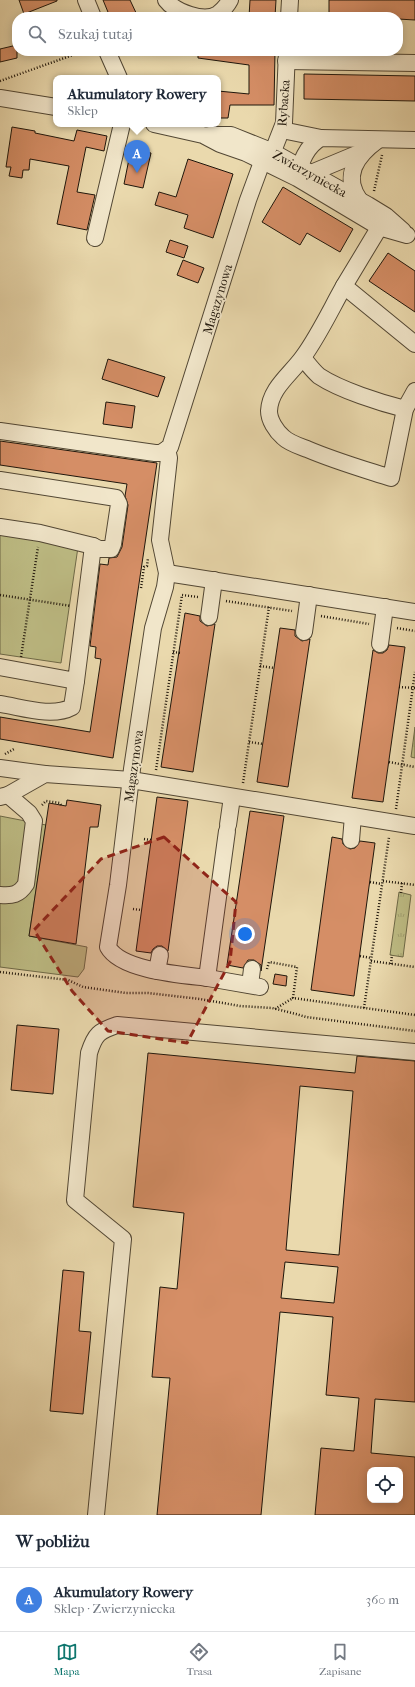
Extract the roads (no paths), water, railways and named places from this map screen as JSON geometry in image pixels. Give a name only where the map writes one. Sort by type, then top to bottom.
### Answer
[{"type":"street","points":[[86,0],[91,12]]},
{"type":"street","points":[[166,0],[171,6],[180,12]]},
{"type":"street","points":[[220,12],[226,7],[230,0]]},
{"type":"street","points":[[289,12],[290,0]]},
{"type":"street","points":[[109,56],[118,75]]},
{"type":"street","points":[[286,56],[415,63]]},
{"type":"street","name":"Rybacka","points":[[267,156],[279,140],[284,123],[286,56]]},
{"type":"street","points":[[0,98],[53,107]]},
{"type":"street","points":[[95,238],[121,127]]},
{"type":"street","name":"Zwierzyniecka","points":[[167,127],[203,135],[267,156],[302,173],[366,199],[382,222]]},
{"type":"street","points":[[282,130],[321,138],[380,146]]},
{"type":"street","points":[[302,173],[308,149],[312,144],[321,138]]},
{"type":"street","points":[[302,173],[380,146],[415,140]]},
{"type":"street","points":[[364,151],[357,160],[351,180],[354,192],[366,199]]},
{"type":"street","name":"Magazynowa","points":[[157,971],[133,964],[117,957],[111,952],[108,944],[118,885],[131,780],[153,628],[165,587],[167,573],[160,540],[169,458],[167,449],[172,442],[248,200],[267,156]]},
{"type":"street","name":"Zwierzyniecka","points":[[302,173],[382,222],[411,237]]},
{"type":"street","points":[[382,222],[303,358],[280,383],[272,400],[269,411],[272,422],[277,431],[293,443],[332,460],[391,478],[405,410],[415,391]]},
{"type":"street","points":[[344,286],[415,344]]},
{"type":"street","points":[[303,358],[320,376],[333,384],[383,404],[405,410]]},
{"type":"street","points":[[0,431],[155,454],[161,453],[167,449]]},
{"type":"street","points":[[0,480],[116,498],[119,504],[111,550],[105,550],[40,533],[0,526]]},
{"type":"street","points":[[0,704],[54,713],[64,711],[72,707],[93,546]]},
{"type":"street","points":[[167,573],[415,612]]},
{"type":"street","points":[[209,617],[214,580]]},
{"type":"street","points":[[304,632],[309,595]]},
{"type":"street","points":[[380,644],[385,607]]},
{"type":"street","points":[[0,667],[76,681]]},
{"type":"street","points":[[0,768],[45,774],[131,780],[237,791],[353,816],[415,826]]},
{"type":"street","points":[[0,896],[15,895],[21,892],[26,884],[34,821],[29,813],[4,796],[45,774]]},
{"type":"street","points":[[207,978],[228,828],[237,791]]},
{"type":"street","points":[[351,840],[353,816]]},
{"type":"street","points":[[160,954],[157,971],[207,978],[257,979]]},
{"type":"street","points":[[96,1515],[123,1239],[75,1200],[89,1053],[94,1039],[102,1030],[117,1025],[415,1052]]},
{"type":"place","name":"Akumulatory Rowery","points":[[137,173]]}]
